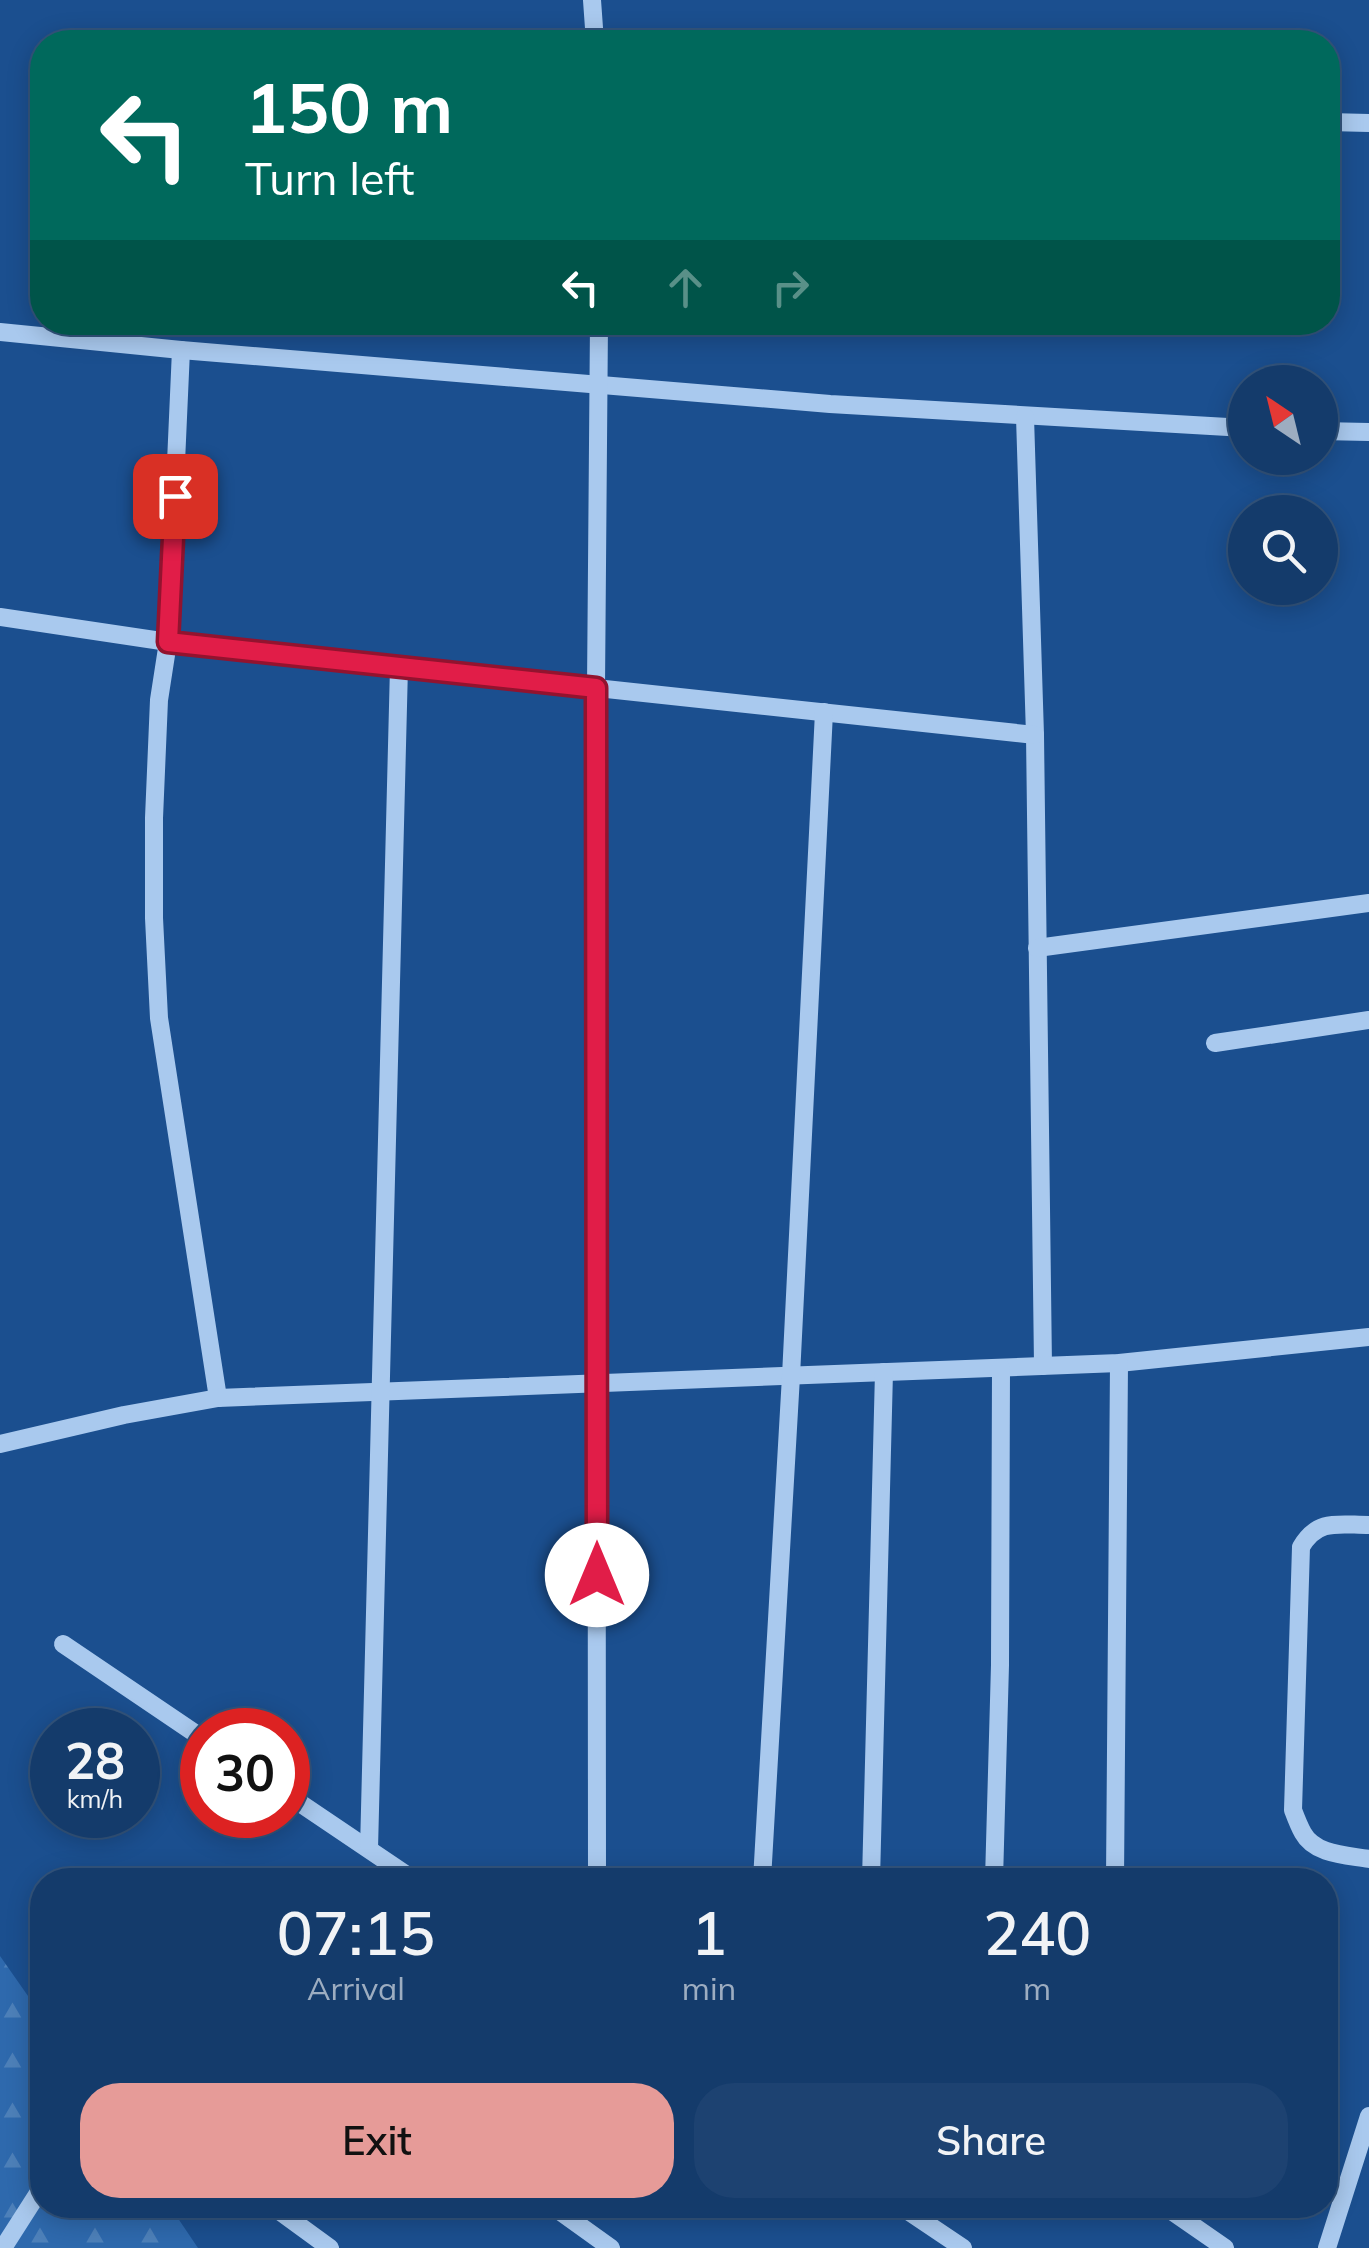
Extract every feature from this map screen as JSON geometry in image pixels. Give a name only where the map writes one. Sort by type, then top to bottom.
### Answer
[{"type":"street","points":[[592,0],[594,30]]},
{"type":"street","points":[[1340,122],[1369,123]]},
{"type":"street","points":[[0,332],[30,335]]},
{"type":"street","points":[[30,335],[830,404],[1228,427]]},
{"type":"street","points":[[597,1868],[596,688],[600,335]]},
{"type":"street","points":[[181,350],[168,642],[159,700],[154,818],[159,1018],[218,1398]]},
{"type":"street","points":[[1026,416],[1035,735],[1043,1366]]},
{"type":"street","points":[[1338,431],[1369,432]]},
{"type":"street","points":[[0,617],[168,642],[1035,735]]},
{"type":"street","points":[[369,1850],[399,667]]},
{"type":"street","points":[[763,1868],[824,712]]},
{"type":"street","points":[[1037,948],[1369,902]]},
{"type":"street","points":[[1215,1043],[1369,1020]]},
{"type":"street","points":[[0,1444],[124,1414],[218,1398],[1119,1363],[1369,1337]]},
{"type":"street","points":[[1114,1868],[1119,1363]]},
{"type":"street","points":[[994,1868],[1001,1368]]},
{"type":"street","points":[[871,1868],[884,1372]]},
{"type":"street","points":[[1369,1525],[1323,1525],[1308,1535],[1301,1547],[1294,1810],[1303,1835],[1314,1846],[1369,1860]]},
{"type":"street","points":[[63,1644],[180,1723]]},
{"type":"street","points":[[310,1810],[396,1868]]},
{"type":"street","points":[[1338,2213],[1369,2116]]},
{"type":"street","points":[[3,2248],[30,2206]]},
{"type":"street","points":[[289,2218],[330,2248]]},
{"type":"street","points":[[568,2218],[611,2248]]},
{"type":"street","points":[[917,2218],[962,2248]]},
{"type":"street","points":[[1182,2218],[1226,2248]]},
{"type":"street","points":[[1327,2248],[1337,2218]]},
{"type":"green space","points":[[0,1956],[30,1999],[30,2218],[178,2218],[198,2248],[0,2248]]},
{"type":"route","points":[[175,496],[168,642],[596,688],[597,1575]]}]
